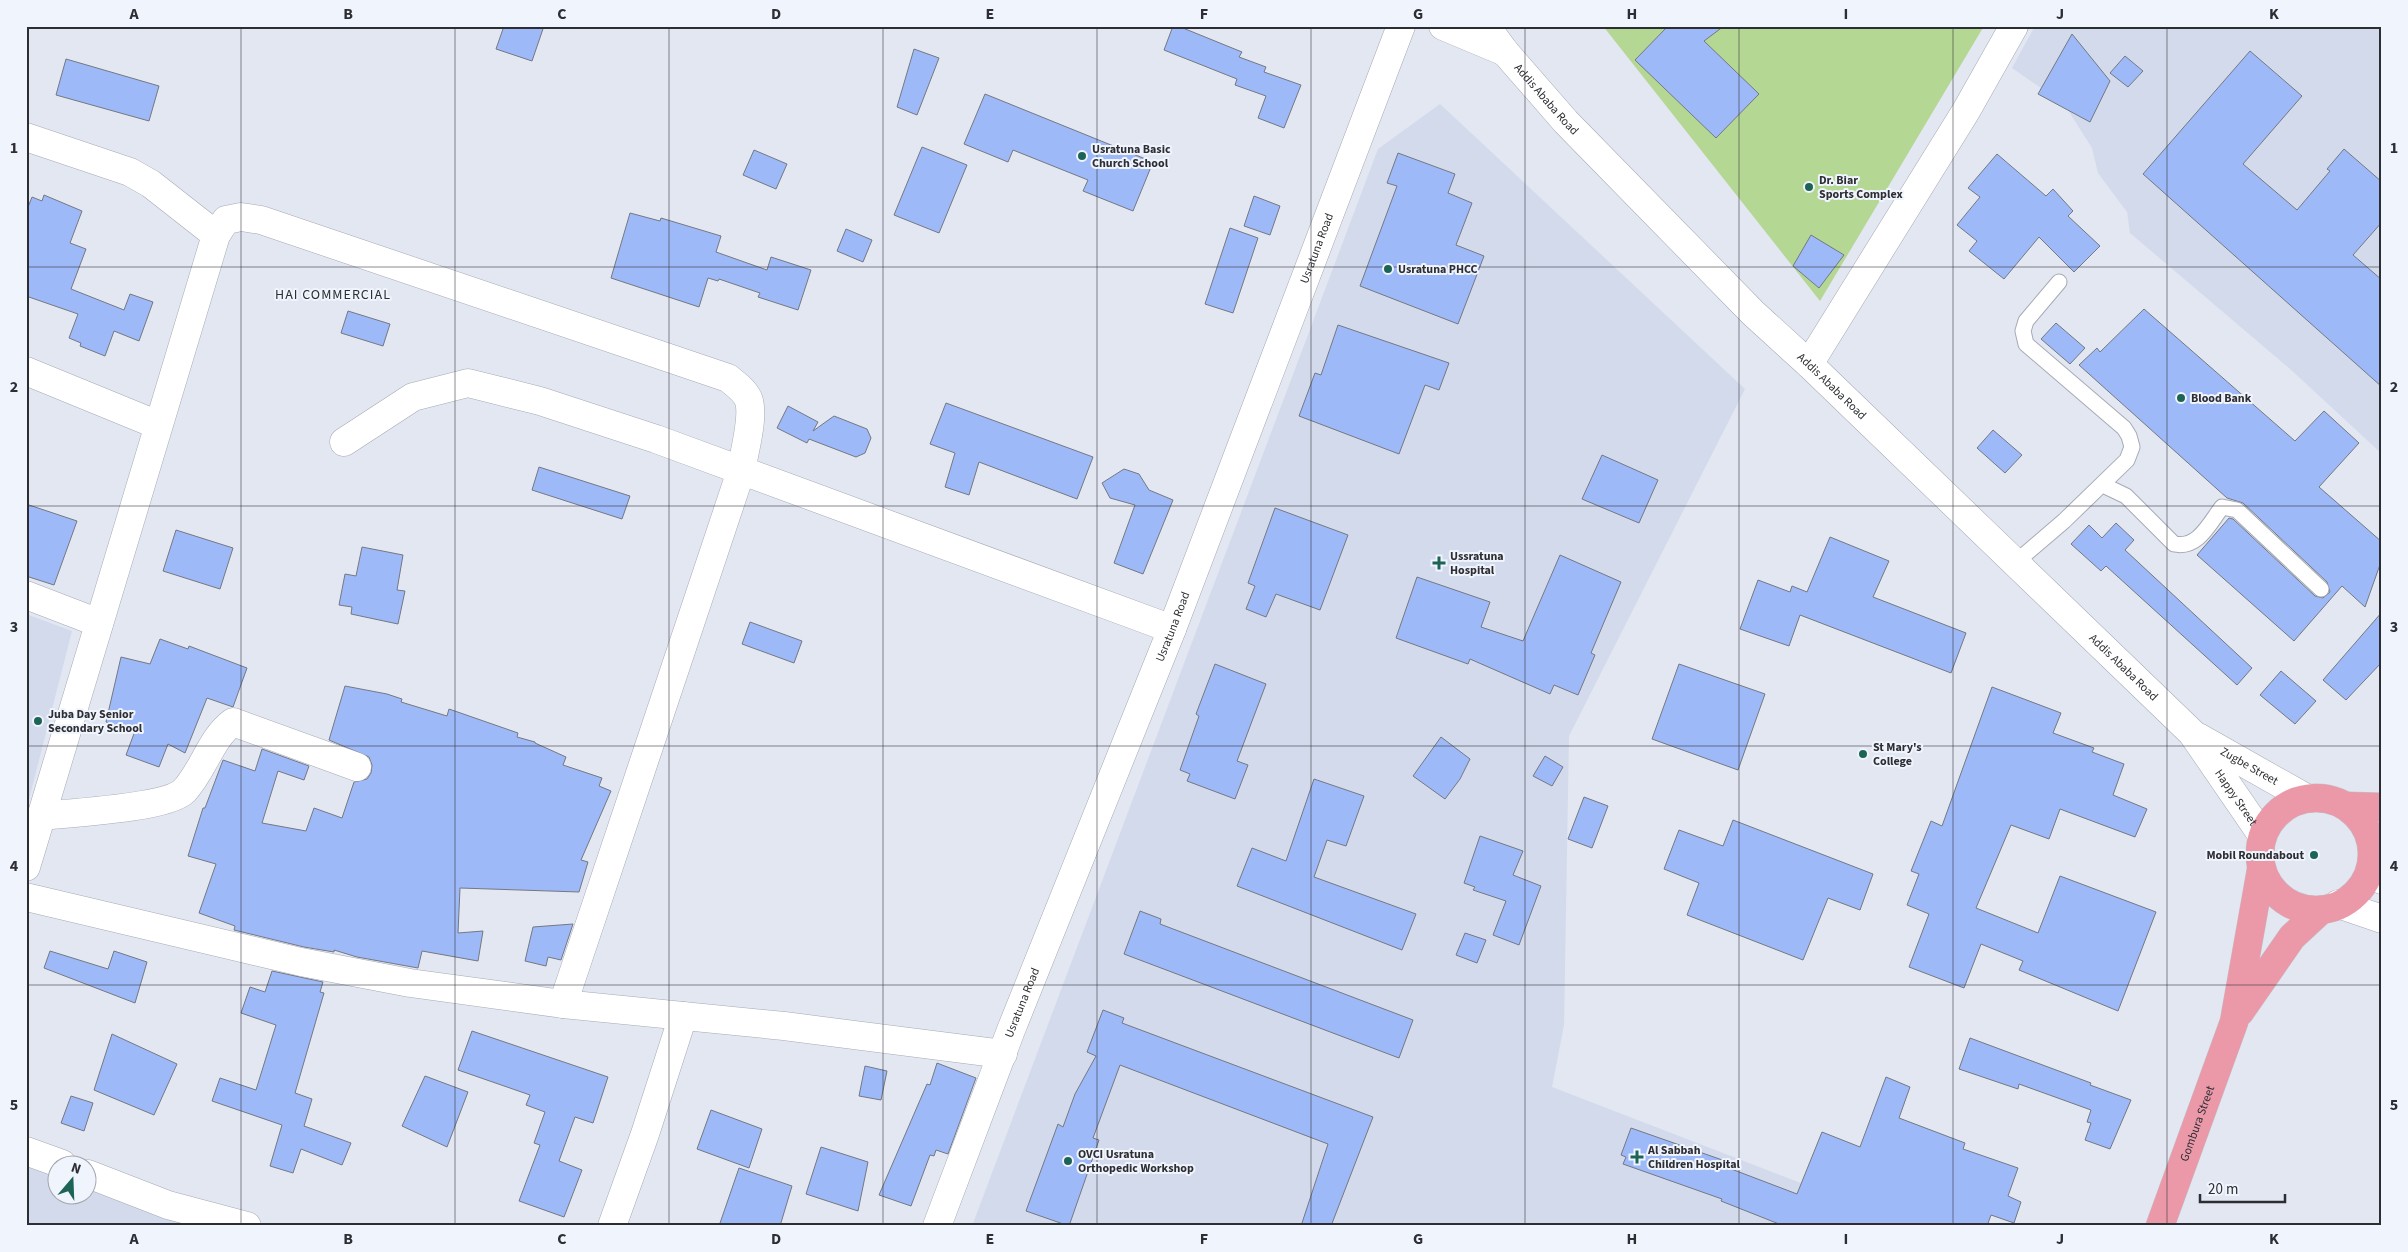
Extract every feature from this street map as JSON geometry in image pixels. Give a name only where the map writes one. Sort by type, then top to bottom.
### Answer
[{"type":"main road","points":[[2348,806],[2363,822],[2371,840],[2377,866],[2365,884],[2353,897],[2329,907],[2300,908],[2283,900],[2270,887],[2261,870],[2259,853],[2262,836],[2271,817],[2287,804],[2306,798],[2328,798],[2348,806],[2382,806]]},
{"type":"main road","name":"Gombura Street","points":[[2160,1226],[2234,1022],[2261,870]]},
{"type":"main road","name":"Gombura Street","points":[[2234,1022],[2292,937],[2329,907]]},
{"type":"street","name":"Usratuna Road","points":[[937,1226],[1003,1054],[1172,629],[1401,26]]},
{"type":"street","points":[[1443,26],[1505,52]]},
{"type":"street","name":"Addis Ababa Road","points":[[1486,26],[1505,52],[1578,135],[1753,313],[1809,364],[2192,733]]},
{"type":"street","points":[[1809,364],[1966,111],[2014,26]]},
{"type":"street","points":[[26,137],[130,172],[151,184],[216,235]]},
{"type":"street","points":[[26,867],[216,235],[226,220],[241,217],[261,220],[728,378],[740,388],[749,400],[750,420],[741,471],[563,1004]]},
{"type":"street","points":[[26,372],[158,425]]},
{"type":"street","points":[[344,442],[414,397],[468,383],[540,400],[656,439],[1172,629]]},
{"type":"street","points":[[26,595],[99,623]]},
{"type":"street","points":[[41,816],[146,805],[174,798],[185,790],[211,748],[227,726],[233,722],[357,767]]},
{"type":"street","name":"Zugbe Street","points":[[2192,733],[2306,798]]},
{"type":"street","name":"Happy Street","points":[[2192,733],[2262,836]]},
{"type":"street","points":[[26,897],[301,962],[410,983],[563,1004],[784,1026],[1003,1054]]},
{"type":"street","points":[[2329,907],[2382,919]]},
{"type":"street","points":[[612,1226],[645,1134],[683,1016]]},
{"type":"street","points":[[26,1151],[48,1159]]},
{"type":"street","points":[[98,1178],[168,1205],[247,1226]]},
{"type":"lane","points":[[2015,563],[2103,485],[2127,460],[2132,447],[2129,436],[2124,428],[2026,344],[2022,331],[2026,321],[2059,282]]},
{"type":"lane","points":[[2103,485],[2126,496],[2174,544],[2184,546],[2197,541],[2222,507],[2237,510],[2321,589]]},
{"type":"shaded area","points":[[2035,26],[2382,26],[2382,454],[2289,368],[2130,233],[2127,212],[2098,173],[2092,148],[2064,104],[2012,68]]},
{"type":"shaded area","name":"Ussratuna Hospital","points":[[1440,104],[1745,389],[1569,736],[1564,1025],[1552,1087],[1912,1226],[972,1226],[1378,149]]},
{"type":"shaded area","name":"Juba Day Senior Secondary School","points":[[26,614],[72,631],[26,811]]},
{"type":"shaded area","points":[[26,1157],[48,1164],[48,1204],[98,1204],[98,1179],[245,1226],[26,1226]]},
{"type":"green space","name":"Dr. Biar Sports Complex","points":[[1603,26],[1984,26],[1820,301]]},
{"type":"building","points":[[504,26],[544,26],[532,61],[496,49]]},
{"type":"building","points":[[1173,26],[1178,26],[1242,52],[1239,57],[1266,67],[1264,72],[1301,85],[1284,128],[1258,118],[1266,96],[1235,85],[1237,79],[1164,50]]},
{"type":"building","points":[[1668,26],[1724,26],[1704,41],[1759,94],[1716,138],[1635,60]]},
{"type":"building","points":[[2072,34],[2110,81],[2090,122],[2038,94]]},
{"type":"building","points":[[914,49],[939,58],[917,115],[897,107]]},
{"type":"building","points":[[2250,51],[2302,96],[2243,164],[2297,210],[2330,171],[2327,169],[2344,149],[2382,182],[2382,222],[2353,255],[2382,280],[2382,387],[2143,174]]},
{"type":"building","points":[[2125,56],[2143,71],[2128,87],[2110,73]]},
{"type":"building","points":[[66,59],[159,86],[149,121],[56,95]]},
{"type":"building","name":"Usratuna Basic Church School","points":[[985,94],[1153,162],[1133,211],[1083,191],[1088,180],[1013,150],[1008,162],[964,144]]},
{"type":"building","points":[[922,147],[967,165],[939,233],[894,215]]},
{"type":"building","points":[[754,150],[787,164],[776,189],[743,175]]},
{"type":"building","points":[[1398,153],[1455,174],[1448,193],[1472,203],[1456,245],[1484,256],[1458,324],[1360,286],[1397,186],[1387,183]]},
{"type":"building","points":[[1997,154],[2046,196],[2053,189],[2073,211],[2068,216],[2100,246],[2074,272],[2039,237],[2004,279],[1969,251],[1977,241],[1957,225],[1980,197],[1968,188]]},
{"type":"building","points":[[44,195],[82,211],[70,243],[86,249],[71,289],[124,310],[130,294],[153,302],[139,341],[114,331],[105,356],[80,346],[81,343],[69,338],[78,314],[26,296],[26,212],[32,197],[42,201]]},
{"type":"building","points":[[1254,196],[1280,206],[1270,235],[1244,226]]},
{"type":"building","points":[[630,213],[660,221],[661,218],[721,236],[716,252],[767,270],[771,257],[811,270],[798,310],[758,297],[760,293],[719,279],[718,281],[708,278],[699,307],[611,278]]},
{"type":"building","points":[[1230,228],[1258,238],[1233,313],[1205,304]]},
{"type":"building","points":[[846,229],[872,240],[863,262],[837,251]]},
{"type":"building","points":[[1811,235],[1844,255],[1819,288],[1793,266]]},
{"type":"building","points":[[2144,309],[2295,441],[2324,411],[2359,443],[2319,487],[2382,542],[2382,559],[2365,607],[2342,586],[2294,641],[2197,555],[2229,518],[2233,519],[2315,596],[2323,598],[2330,592],[2327,582],[2243,503],[2227,498],[2079,365],[2097,348],[2100,352]]},
{"type":"building","points":[[348,311],[390,324],[383,346],[341,333]]},
{"type":"building","points":[[2056,323],[2085,348],[2070,364],[2041,339]]},
{"type":"building","points":[[1338,325],[1449,363],[1439,390],[1425,385],[1399,454],[1299,416],[1315,373],[1321,375]]},
{"type":"building","points":[[946,403],[1093,457],[1077,499],[979,462],[969,495],[945,487],[955,453],[930,444]]},
{"type":"building","points":[[788,406],[818,422],[813,431],[834,416],[867,429],[871,438],[865,453],[856,457],[809,439],[807,443],[777,428]]},
{"type":"building","points":[[1993,430],[2022,455],[2005,473],[1977,448]]},
{"type":"building","points":[[1602,455],[1658,480],[1639,523],[1582,499]]},
{"type":"building","points":[[539,467],[630,496],[622,519],[532,490]]},
{"type":"building","points":[[1124,469],[1139,474],[1149,490],[1173,500],[1143,574],[1114,563],[1135,505],[1110,498],[1102,483]]},
{"type":"building","points":[[26,504],[77,521],[54,585],[26,576]]},
{"type":"building","points":[[1275,508],[1348,535],[1320,610],[1276,594],[1266,617],[1246,609],[1255,586],[1248,583]]},
{"type":"building","points":[[2116,523],[2134,540],[2125,550],[2252,668],[2237,685],[2106,566],[2101,571],[2071,544],[2089,525],[2102,538]]},
{"type":"building","points":[[176,530],[233,548],[220,589],[163,571]]},
{"type":"building","points":[[1830,537],[1889,561],[1873,597],[1966,633],[1951,673],[1800,615],[1789,646],[1740,629],[1758,580],[1790,592],[1792,586],[1807,592]]},
{"type":"building","points":[[362,547],[403,555],[397,590],[405,591],[398,624],[351,614],[352,607],[339,605],[345,574],[356,576]]},
{"type":"building","points":[[1560,555],[1621,582],[1591,653],[1595,655],[1578,695],[1554,685],[1550,694],[1470,659],[1468,664],[1396,638],[1417,577],[1490,602],[1481,627],[1523,641]]},
{"type":"building","points":[[2382,612],[2382,662],[2346,700],[2323,680]]},
{"type":"building","points":[[750,622],[802,641],[794,663],[742,644]]},
{"type":"building","points":[[160,639],[188,649],[189,646],[247,668],[233,707],[207,698],[185,753],[168,744],[159,767],[126,755],[135,731],[106,722],[121,657],[150,664]]},
{"type":"building","points":[[1215,664],[1266,684],[1237,761],[1248,765],[1235,799],[1187,781],[1190,774],[1180,770],[1199,716],[1196,714]]},
{"type":"building","points":[[1679,664],[1765,694],[1738,770],[1652,739]]},
{"type":"building","points":[[2281,671],[2316,701],[2295,724],[2260,695]]},
{"type":"building","points":[[345,686],[387,694],[402,699],[401,702],[447,716],[449,709],[518,733],[517,737],[535,742],[566,757],[563,765],[602,778],[599,786],[611,791],[581,860],[588,862],[579,892],[460,888],[458,933],[483,931],[478,961],[422,951],[418,968],[357,957],[334,950],[334,952],[304,947],[234,930],[235,926],[199,913],[216,864],[188,856],[203,808],[205,808],[223,760],[255,771],[262,749],[309,766],[304,780],[278,771],[262,823],[306,831],[314,808],[342,818],[354,782],[367,779],[371,773],[372,765],[369,757],[329,740]]},
{"type":"building","points":[[1992,687],[2061,713],[2053,733],[2094,748],[2092,752],[2124,764],[2113,795],[2147,809],[2135,837],[2060,809],[2049,839],[2011,825],[1976,908],[2038,933],[2060,876],[2156,912],[2118,1011],[2019,970],[2023,961],[1981,944],[1964,988],[1909,967],[1929,914],[1907,905],[1919,874],[1911,871],[1931,821],[1942,826]]},
{"type":"building","points":[[1441,737],[1470,759],[1460,779],[1445,799],[1413,776]]},
{"type":"building","points":[[1545,756],[1563,767],[1552,786],[1533,776]]},
{"type":"building","points":[[1314,779],[1364,796],[1346,846],[1327,840],[1314,877],[1416,914],[1402,950],[1237,886],[1252,848],[1286,861]]},
{"type":"building","points":[[1584,797],[1608,806],[1592,848],[1568,839]]},
{"type":"building","points":[[1733,820],[1873,874],[1860,910],[1828,898],[1803,960],[1687,915],[1699,883],[1664,869],[1679,830],[1723,846]]},
{"type":"building","points":[[1480,836],[1523,851],[1513,875],[1541,886],[1519,945],[1493,935],[1506,901],[1473,890],[1475,887],[1464,883]]},
{"type":"building","points":[[1140,911],[1161,919],[1160,924],[1413,1020],[1399,1058],[1124,954]]},
{"type":"building","points":[[573,924],[561,960],[548,957],[546,966],[525,961],[533,927]]},
{"type":"building","points":[[1465,933],[1486,940],[1477,963],[1456,955]]},
{"type":"building","points":[[50,951],[108,969],[114,951],[147,962],[135,1003],[44,968]]},
{"type":"building","points":[[272,971],[323,982],[320,992],[324,993],[295,1093],[312,1099],[304,1126],[351,1143],[342,1165],[301,1149],[293,1173],[270,1166],[282,1125],[212,1101],[220,1078],[256,1090],[276,1025],[241,1013],[250,987],[265,992]]},
{"type":"building","points":[[1103,1010],[1124,1018],[1122,1023],[1373,1117],[1331,1226],[1301,1226],[1328,1144],[1120,1065],[1093,1138],[1099,1140],[1069,1226],[1026,1211],[1058,1124],[1063,1127],[1075,1094],[1096,1056],[1087,1052]]},
{"type":"building","points":[[472,1031],[608,1077],[593,1123],[575,1117],[559,1161],[582,1170],[564,1217],[519,1201],[540,1145],[534,1143],[545,1112],[526,1105],[530,1095],[458,1070]]},
{"type":"building","points":[[112,1034],[177,1064],[154,1115],[94,1090]]},
{"type":"building","points":[[1970,1038],[2131,1100],[2110,1149],[2085,1140],[2091,1123],[2087,1122],[2091,1110],[2019,1084],[2018,1089],[1959,1069]]},
{"type":"building","points":[[937,1063],[976,1078],[948,1154],[936,1150],[934,1156],[930,1155],[911,1206],[879,1195],[927,1084],[930,1085]]},
{"type":"building","points":[[865,1066],[887,1071],[881,1100],[859,1096]]},
{"type":"building","points":[[425,1076],[468,1092],[447,1147],[402,1126]]},
{"type":"building","points":[[1886,1077],[1910,1087],[1899,1118],[1965,1143],[1963,1149],[2018,1168],[2008,1196],[2021,1202],[2014,1223],[1991,1215],[1987,1226],[1784,1226],[1721,1201],[1722,1199],[1623,1164],[1626,1157],[1621,1155],[1631,1128],[1728,1162],[1726,1167],[1797,1194],[1822,1132],[1860,1147]]},
{"type":"building","points":[[71,1096],[93,1103],[84,1131],[61,1123]]},
{"type":"building","points":[[711,1110],[762,1129],[749,1168],[697,1149]]},
{"type":"building","points":[[821,1147],[868,1162],[858,1211],[806,1194]]},
{"type":"building","points":[[739,1168],[792,1186],[780,1226],[719,1226]]},
{"type":"place","name":"Usratuna Basic Church School","points":[[1082,156]]},
{"type":"place","name":"Dr. Biar Sports Complex","points":[[1809,187]]},
{"type":"place","name":"Usratuna PHCC","points":[[1388,269]]},
{"type":"place","name":"Blood Bank","points":[[2181,398]]},
{"type":"place","name":"Ussratuna Hospital","points":[[1439,563]]},
{"type":"place","name":"Juba Day Senior Secondary School","points":[[38,721]]},
{"type":"place","name":"St Mary's College","points":[[1863,754]]},
{"type":"place","name":"Mobil Roundabout","points":[[2314,855]]},
{"type":"place","name":"Al Sabbah Children Hospital","points":[[1637,1157]]},
{"type":"place","name":"OVCI Usratuna Orthopedic Workshop","points":[[1068,1161]]},
{"type":"district","name":"HAI COMMERCIAL","points":[[333,294]]}]
